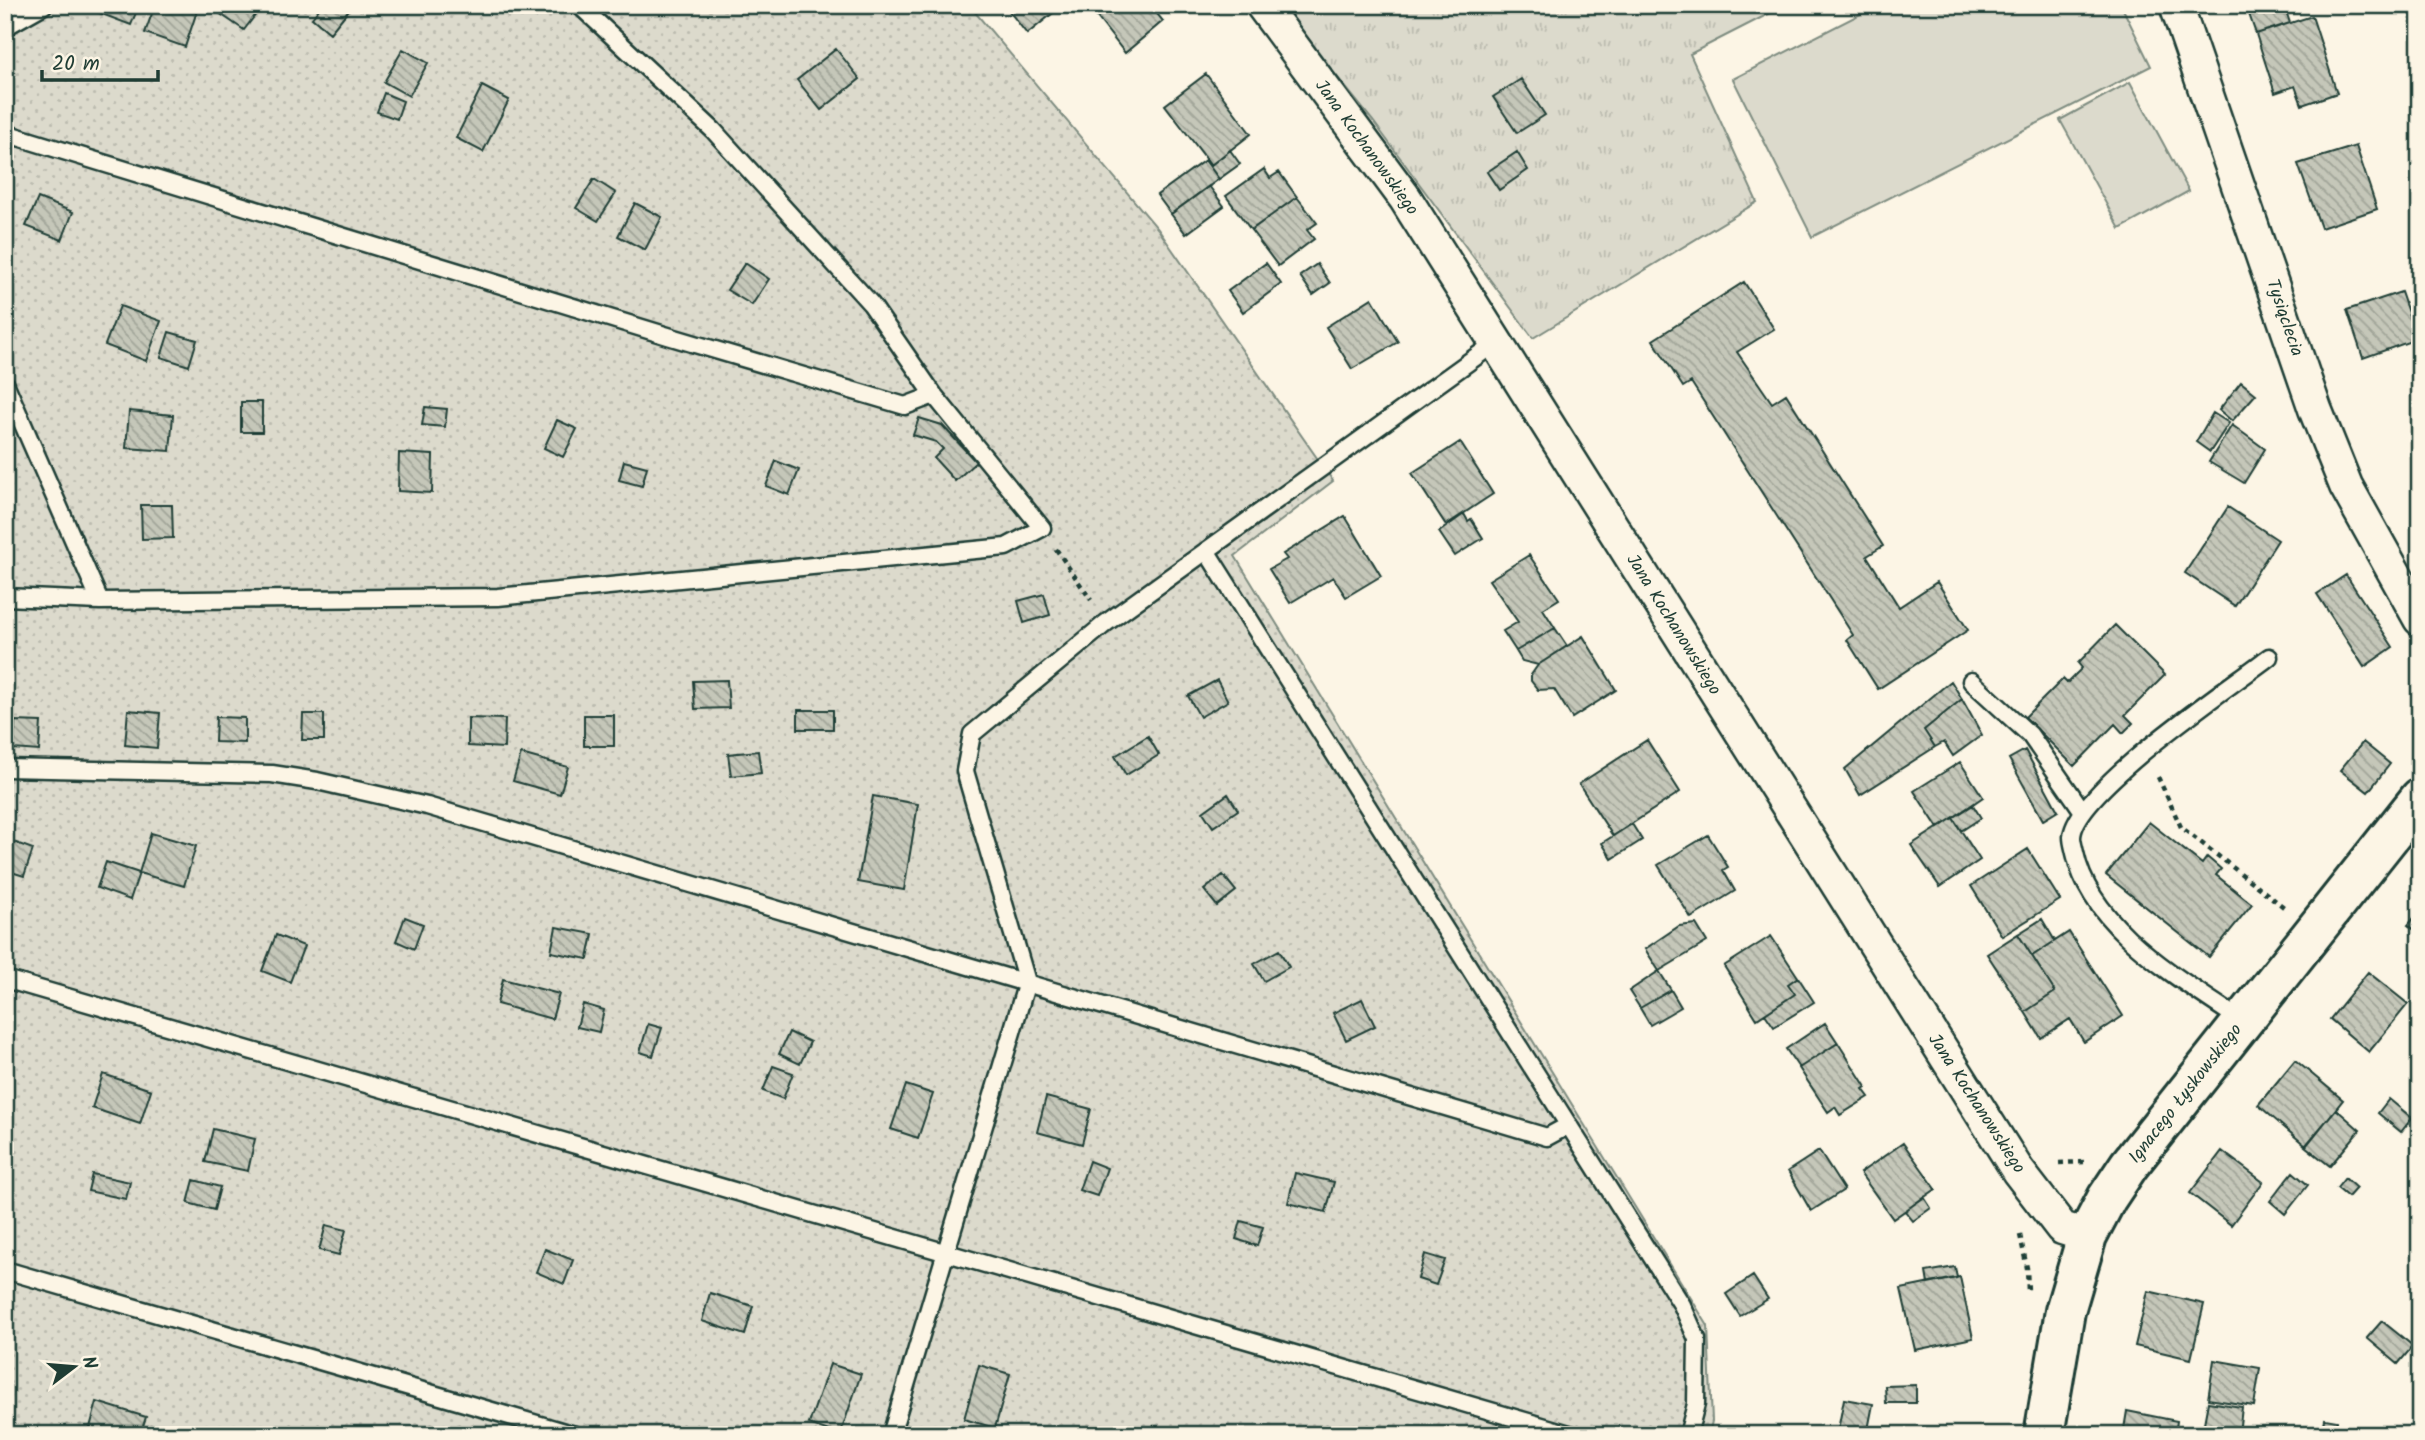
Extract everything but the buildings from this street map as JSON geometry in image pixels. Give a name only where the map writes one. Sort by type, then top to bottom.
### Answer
[{"type":"street","name":"Jana Kochanowskiego","points":[[1262,5],[1405,198],[2018,1171],[2062,1227],[2087,1236]]},
{"type":"street","name":"Tysiąclecia","points":[[2176,5],[2325,435],[2346,486],[2420,619]]},
{"type":"street","name":"Ignacego Łyskowskiego","points":[[2044,1435],[2065,1311],[2087,1236],[2107,1198],[2129,1165],[2420,798]]},
{"type":"lane","points":[[5,26],[44,5]]},
{"type":"lane","points":[[5,597],[100,601],[498,597],[1006,547],[1042,528],[934,395],[871,304],[723,141],[579,5]]},
{"type":"lane","points":[[5,133],[905,406],[934,395]]},
{"type":"lane","points":[[891,1435],[1027,982],[965,771],[972,734],[1106,623],[1495,343]]},
{"type":"lane","points":[[5,383],[100,601]]},
{"type":"lane","points":[[1207,552],[1682,1305],[1697,1339],[1696,1404],[1688,1435]]},
{"type":"lane","points":[[2243,1022],[2147,956],[2099,906],[2078,869],[2072,836],[2082,810],[2118,772],[2269,657]]},
{"type":"lane","points":[[1970,681],[2030,735],[2082,810]]},
{"type":"lane","points":[[5,768],[272,774],[317,781],[427,806],[1547,1137],[1569,1125]]},
{"type":"lane","points":[[5,979],[1573,1435]]},
{"type":"lane","points":[[5,1270],[575,1435]]},
{"type":"path","points":[[1042,528],[1106,623]]},
{"type":"path","points":[[2145,751],[2181,827],[2286,908]]},
{"type":"path","points":[[2019,1231],[2027,1268],[2028,1305]]},
{"type":"green space","points":[[5,5],[969,5],[1158,229],[1333,481],[1235,556],[1708,1326],[1712,1421],[1709,1435],[5,1435]]},
{"type":"green space","points":[[1279,5],[1786,5],[1690,54],[1757,202],[1533,338],[1373,121]]},
{"type":"green space","points":[[1878,5],[2121,5],[2151,66],[1812,237],[1733,79]]},
{"type":"green space","points":[[2130,82],[2189,191],[2120,229],[2060,120]]}]
